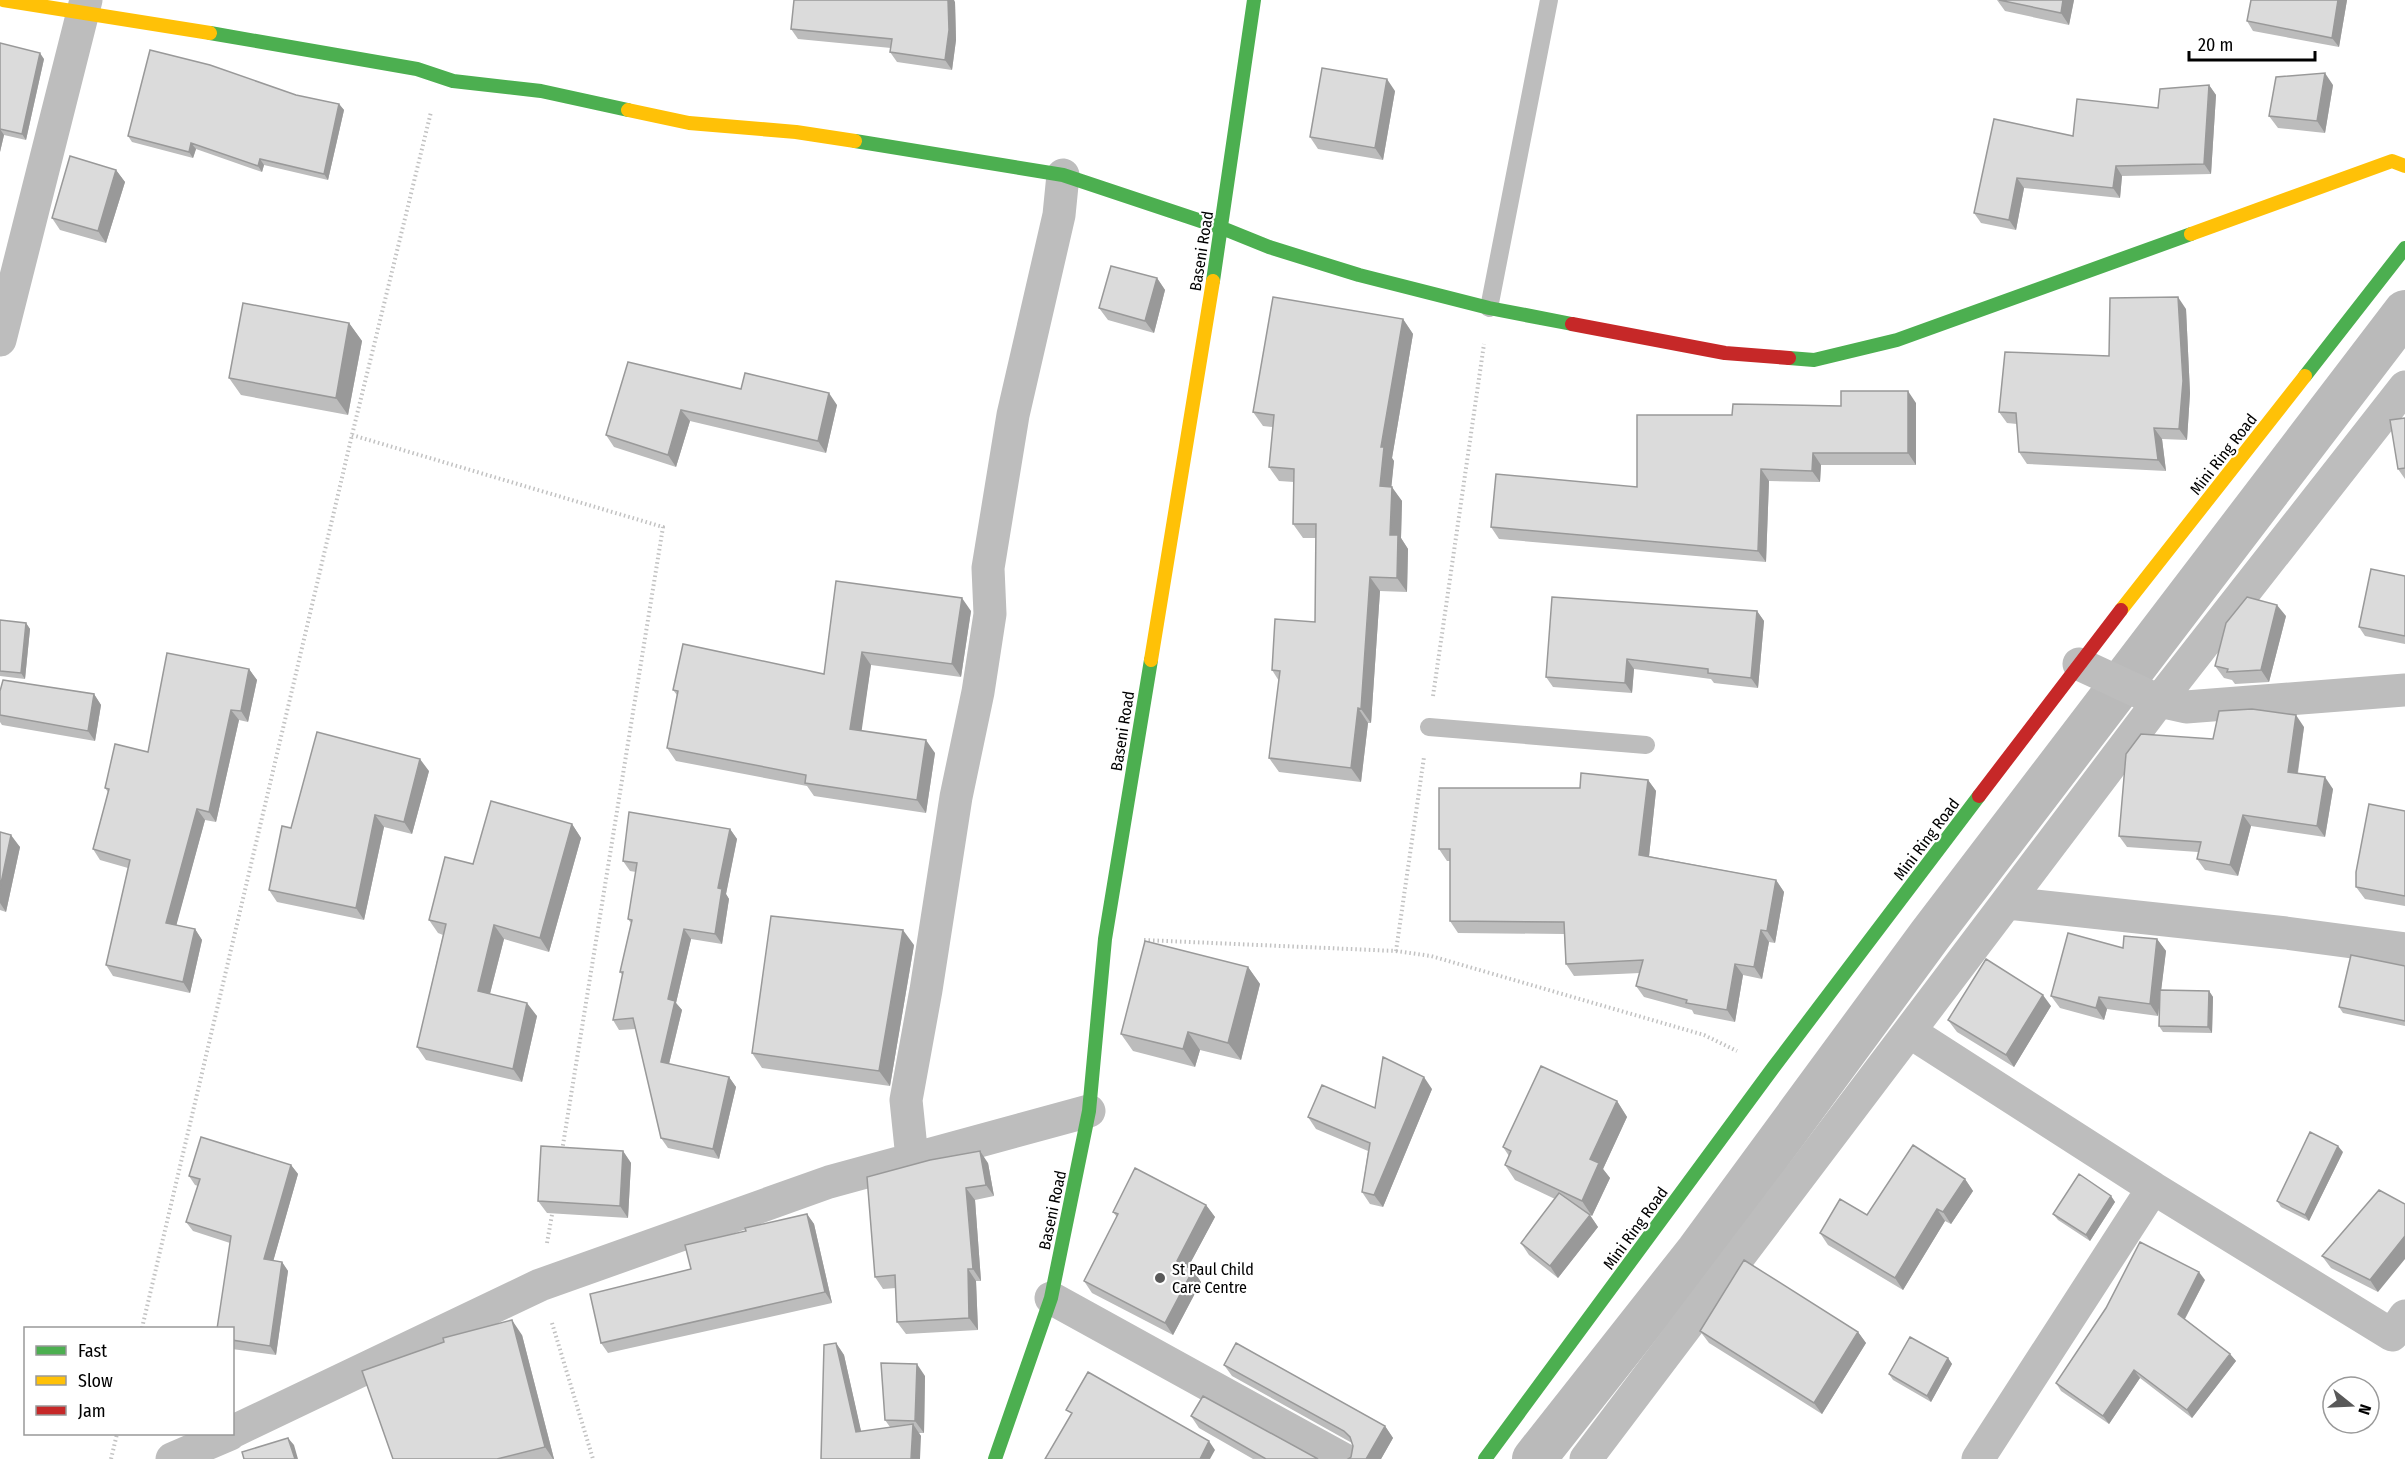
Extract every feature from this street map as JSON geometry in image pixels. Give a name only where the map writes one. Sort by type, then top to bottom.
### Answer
[{"type":"street","points":[[3,0],[84,7],[132,19],[417,69],[453,81],[541,91],[689,123],[796,132],[1063,175],[1222,228],[1269,247],[1359,275],[1490,308],[1725,353],[1814,360],[1897,340],[2392,161],[2405,166]]},
{"type":"street","name":"Baseni Road","points":[[996,1459],[1051,1298],[1089,1112],[1105,939],[1222,228],[1254,0]]},
{"type":"street","points":[[0,340],[84,7]]},
{"type":"street","points":[[912,1158],[906,1100],[957,797],[978,692],[990,614],[988,568],[1013,415],[1059,215],[1063,175]]},
{"type":"street","name":"Mini Ring Road","points":[[1485,1459],[1773,1068],[2088,669],[2405,248]]},
{"type":"street","points":[[1586,1459],[2008,903],[2152,698],[2405,387]]},
{"type":"street","points":[[2088,669],[2152,698],[2186,707],[2405,690]]},
{"type":"street","points":[[2008,903],[2286,933],[2405,949]]},
{"type":"street","points":[[1910,1032],[2153,1188],[2392,1335],[2405,1316]]},
{"type":"street","points":[[234,1432],[540,1285],[829,1182],[1089,1112]]},
{"type":"street","points":[[1978,1459],[2153,1188]]},
{"type":"street","points":[[1051,1298],[1343,1459]]},
{"type":"street","points":[[172,1459],[226,1435]]},
{"type":"lane","points":[[1490,308],[1549,0]]},
{"type":"lane","points":[[1429,727],[1646,745]]},
{"type":"path","points":[[141,1327],[430,114],[453,81]]},
{"type":"path","points":[[1396,951],[1490,308]]},
{"type":"path","points":[[352,435],[663,527],[561,1155]]},
{"type":"path","points":[[1105,939],[1396,951],[1431,956],[1704,1035],[1773,1068]]},
{"type":"path","points":[[554,1202],[540,1285],[593,1459]]},
{"type":"path","points":[[111,1459],[117,1435]]},
{"type":"building","points":[[794,0],[948,0],[949,30],[945,60],[890,52],[892,39],[791,29]]},
{"type":"building","points":[[1999,0],[2063,0],[2061,13]]},
{"type":"building","points":[[2251,0],[2338,0],[2332,38],[2247,21]]},
{"type":"building","points":[[0,43],[40,53],[22,134],[0,129]]},
{"type":"building","points":[[150,50],[210,65],[296,95],[339,104],[324,174],[260,159],[258,166],[191,143],[189,152],[128,136]]},
{"type":"building","points":[[1322,68],[1387,79],[1375,148],[1310,137]]},
{"type":"building","points":[[2325,73],[2317,121],[2269,116],[2276,77]]},
{"type":"building","points":[[2209,85],[2204,164],[2116,166],[2113,188],[2017,178],[2009,220],[1974,213],[1994,119],[2073,136],[2077,99],[2158,108],[2160,89]]},
{"type":"building","points":[[70,156],[116,170],[98,231],[52,218]]},
{"type":"building","points":[[1111,266],[1157,278],[1145,321],[1099,308]]},
{"type":"building","points":[[1273,297],[1403,319],[1381,447],[1384,447],[1380,486],[1392,487],[1390,535],[1398,535],[1397,578],[1370,577],[1361,709],[1358,708],[1351,768],[1269,758],[1280,671],[1272,670],[1275,619],[1315,622],[1316,524],[1293,524],[1294,469],[1269,467],[1274,415],[1253,412]]},
{"type":"building","points":[[2178,297],[2183,381],[2179,429],[2154,428],[2158,460],[2019,452],[2016,413],[1999,412],[2005,352],[2109,356],[2110,298]]},
{"type":"building","points":[[243,303],[349,323],[336,398],[229,378]]},
{"type":"building","points":[[628,362],[741,389],[745,373],[829,393],[818,441],[681,410],[668,455],[606,435]]},
{"type":"building","points":[[1841,391],[1908,391],[1908,453],[1813,453],[1812,471],[1761,469],[1758,551],[1491,527],[1496,474],[1637,487],[1637,415],[1732,415],[1733,404],[1841,406]]},
{"type":"building","points":[[2405,418],[2405,468],[2398,469],[2390,420]]},
{"type":"building","points":[[2371,569],[2405,576],[2405,636],[2359,627]]},
{"type":"building","points":[[836,581],[962,598],[952,664],[862,652],[850,729],[926,740],[917,800],[805,783],[806,775],[667,748],[678,691],[673,690],[683,644],[824,674]]},
{"type":"building","points":[[1552,597],[1757,611],[1751,678],[1708,673],[1708,669],[1627,659],[1625,683],[1546,677]]},
{"type":"building","points":[[2247,597],[2277,605],[2261,670],[2227,672],[2228,669],[2215,666],[2226,623]]},
{"type":"building","points":[[0,620],[26,623],[21,673],[0,671]]},
{"type":"building","points":[[167,653],[249,669],[241,711],[231,710],[209,812],[197,809],[166,923],[195,929],[183,982],[106,965],[130,860],[93,849],[109,789],[105,788],[115,744],[148,752]]},
{"type":"building","points":[[3,680],[94,694],[88,731],[0,715],[0,691]]},
{"type":"building","points":[[2252,709],[2296,715],[2288,772],[2325,777],[2317,826],[2243,815],[2230,865],[2197,859],[2201,842],[2119,836],[2126,754],[2141,734],[2213,739],[2219,711]]},
{"type":"building","points":[[317,732],[420,759],[404,822],[375,815],[356,908],[269,890],[282,826],[291,828]]},
{"type":"building","points":[[1581,773],[1648,780],[1639,855],[1776,880],[1767,931],[1761,930],[1754,967],[1735,964],[1727,1010],[1686,1003],[1687,1000],[1636,986],[1643,960],[1566,964],[1564,922],[1450,921],[1450,849],[1439,849],[1439,788],[1580,788]]},
{"type":"building","points":[[491,801],[572,824],[540,938],[494,925],[478,991],[527,1003],[513,1069],[417,1047],[446,924],[429,920],[445,857],[473,864]]},
{"type":"building","points":[[2369,804],[2405,811],[2405,896],[2356,887],[2356,872]]},
{"type":"building","points":[[629,812],[730,829],[718,888],[722,889],[715,934],[684,929],[668,999],[675,1001],[661,1062],[729,1077],[713,1149],[661,1138],[633,1018],[613,1020],[623,972],[620,972],[632,920],[628,919],[637,863],[623,861]]},
{"type":"building","points":[[0,832],[11,835],[0,888]]},
{"type":"building","points":[[771,916],[903,930],[879,1071],[752,1053]]},
{"type":"building","points":[[2068,933],[2123,948],[2124,936],[2157,939],[2150,1004],[2099,997],[2096,1008],[2051,996]]},
{"type":"building","points":[[1145,941],[1248,967],[1228,1043],[1188,1032],[1183,1049],[1121,1034]]},
{"type":"building","points":[[2351,955],[2405,966],[2405,1021],[2339,1007]]},
{"type":"building","points":[[1986,959],[2043,995],[2006,1055],[1948,1020]]},
{"type":"building","points":[[2160,990],[2209,991],[2208,1027],[2159,1026]]},
{"type":"building","points":[[1383,1057],[1424,1077],[1374,1195],[1362,1192],[1370,1143],[1308,1117],[1322,1085],[1375,1108]]},
{"type":"building","points":[[1541,1066],[1617,1101],[1590,1159],[1599,1163],[1582,1201],[1505,1165],[1511,1151],[1503,1147]]},
{"type":"building","points":[[2310,1132],[2338,1146],[2305,1215],[2277,1201]]},
{"type":"building","points":[[201,1137],[291,1165],[264,1259],[282,1262],[270,1346],[234,1340],[234,1327],[217,1327],[231,1236],[186,1222],[200,1179],[189,1176]]},
{"type":"building","points":[[1913,1145],[1965,1179],[1943,1212],[1937,1209],[1895,1278],[1820,1233],[1840,1199],[1867,1215]]},
{"type":"building","points":[[541,1146],[623,1151],[620,1206],[538,1201]]},
{"type":"building","points":[[980,1151],[986,1185],[966,1188],[973,1269],[968,1269],[969,1318],[897,1322],[895,1275],[875,1277],[867,1177],[930,1160]]},
{"type":"building","points":[[1135,1168],[1206,1205],[1177,1261],[1193,1270],[1165,1323],[1084,1281],[1118,1214],[1113,1212]]},
{"type":"building","points":[[2079,1174],[2111,1196],[2086,1235],[2053,1214]]},
{"type":"building","points":[[2379,1190],[2405,1204],[2405,1236],[2370,1280],[2322,1256]]},
{"type":"building","points":[[1559,1193],[1590,1215],[1550,1266],[1521,1243]]},
{"type":"building","points":[[807,1214],[825,1292],[601,1343],[590,1294],[691,1269],[685,1245]]},
{"type":"building","points":[[2140,1242],[2199,1272],[2178,1314],[2230,1354],[2187,1410],[2134,1370],[2103,1416],[2056,1383],[2106,1308]]},
{"type":"building","points":[[1744,1260],[1858,1332],[1814,1403],[1700,1331]]},
{"type":"building","points":[[512,1320],[545,1447],[497,1459],[393,1459],[362,1371],[444,1342],[443,1338]]},
{"type":"building","points":[[1910,1337],[1948,1358],[1927,1396],[1889,1374]]},
{"type":"building","points":[[836,1343],[856,1432],[913,1424],[911,1459],[821,1459],[824,1345]]},
{"type":"building","points":[[1236,1343],[1385,1426],[1366,1459],[1348,1459],[1351,1457],[1353,1446],[1350,1437],[1344,1431],[1224,1365]]},
{"type":"building","points":[[881,1363],[917,1364],[915,1421],[885,1420]]},
{"type":"building","points":[[1088,1372],[1209,1441],[1200,1459],[1045,1459],[1072,1413],[1066,1410]]},
{"type":"building","points":[[1203,1396],[1318,1459],[1266,1459],[1191,1416]]},
{"type":"building","points":[[288,1438],[295,1459],[244,1459],[242,1452]]},
{"type":"waterway","points":[[1534,1459],[1698,1251],[1930,935],[2405,312]]},
{"type":"traffic: fast","points":[[1213,281],[1254,0]]},
{"type":"traffic: fast","points":[[210,33],[417,69],[453,81],[541,91],[628,110]]},
{"type":"traffic: fast","points":[[855,141],[1063,175],[1222,228],[1269,247],[1359,275],[1489,308],[1572,324]]},
{"type":"traffic: fast","points":[[1789,358],[1814,360],[1897,340],[2191,234]]},
{"type":"traffic: fast","points":[[2305,376],[2405,248]]},
{"type":"traffic: fast","points":[[995,1459],[1051,1298],[1089,1111],[1105,939],[1151,660]]},
{"type":"traffic: fast","points":[[1485,1459],[1773,1068],[1979,796]]},
{"type":"traffic: slow","points":[[3,0],[210,33]]},
{"type":"traffic: slow","points":[[628,110],[689,123],[796,132],[855,141]]},
{"type":"traffic: slow","points":[[2191,234],[2392,161],[2405,166]]},
{"type":"traffic: slow","points":[[1151,660],[1213,281]]},
{"type":"traffic: slow","points":[[2121,610],[2305,376]]},
{"type":"traffic: jam","points":[[1572,324],[1725,353],[1789,358]]},
{"type":"traffic: jam","points":[[1979,796],[2121,610]]},
{"type":"place","name":"St Paul Child Care Centre","points":[[1160,1278]]}]
